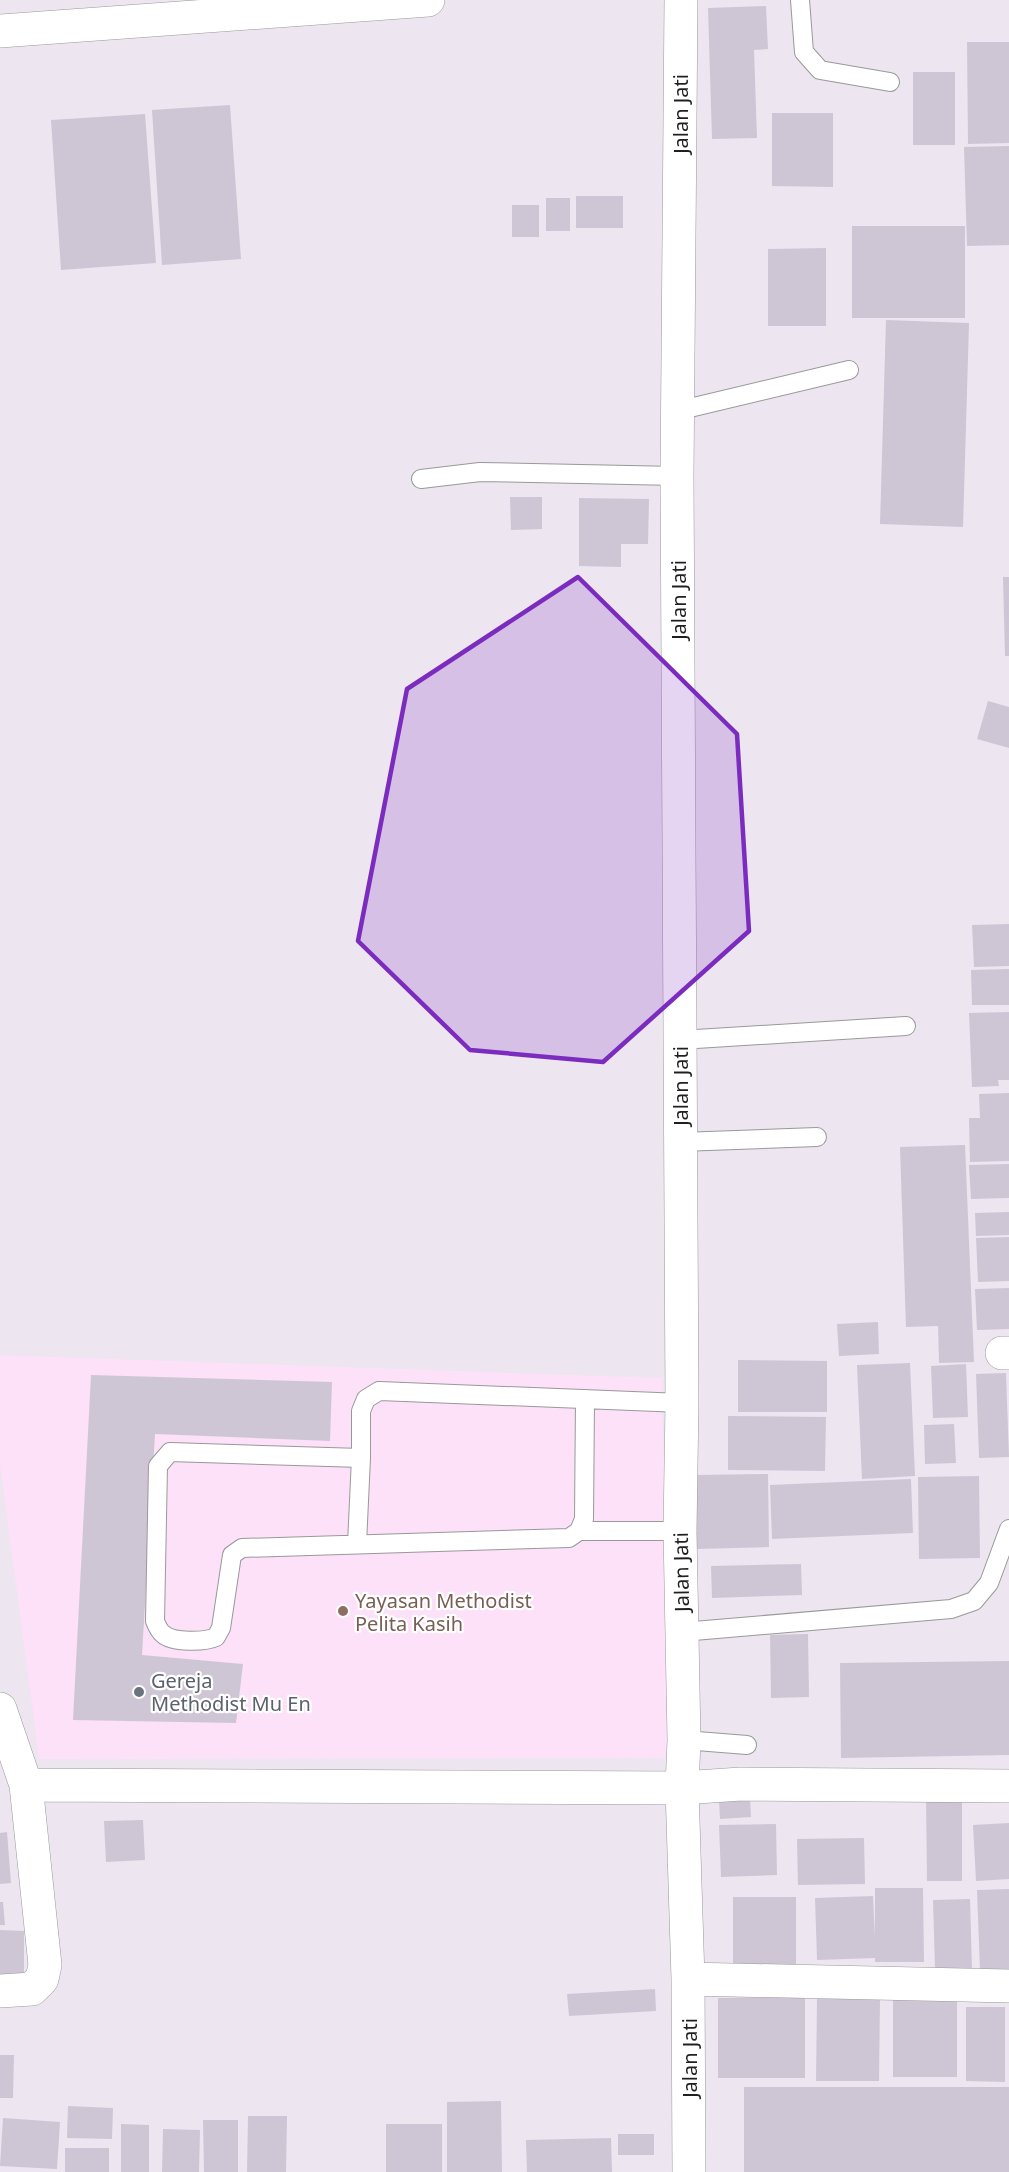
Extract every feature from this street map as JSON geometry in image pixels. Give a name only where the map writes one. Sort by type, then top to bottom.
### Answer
[{"type":"street","points":[[0,31],[273,5],[428,0]]},
{"type":"street","name":"Jalan Jati","points":[[681,0],[677,476],[682,1403],[680,1531],[689,2172]]},
{"type":"street","points":[[0,1709],[26,1785],[45,1965],[42,1979],[32,1989],[0,1991]]},
{"type":"street","points":[[26,1785],[682,1788],[741,1784],[1009,1786]]},
{"type":"street","points":[[688,1979],[1009,1986]]},
{"type":"lane","points":[[800,0],[804,52],[820,70],[890,82]]},
{"type":"lane","points":[[678,411],[849,370]]},
{"type":"lane","points":[[421,478],[480,472],[677,476]]},
{"type":"lane","points":[[680,1040],[906,1026]]},
{"type":"lane","points":[[680,1142],[818,1137]]},
{"type":"lane","points":[[357,1544],[362,1458],[361,1411],[366,1399],[379,1391],[682,1403]]},
{"type":"lane","points":[[362,1458],[170,1452],[158,1466],[155,1621],[161,1633],[170,1639],[207,1641],[216,1637],[221,1628],[232,1555],[242,1548],[569,1538],[579,1531],[584,1519],[585,1399]]},
{"type":"lane","points":[[682,1632],[951,1609],[974,1601],[989,1583],[1009,1529]]},
{"type":"lane","points":[[579,1531],[680,1531]]},
{"type":"lane","points":[[684,1740],[747,1745]]},
{"type":"highlighted area","points":[[578,577],[737,734],[749,931],[603,1062],[470,1050],[358,941],[407,689]]},
{"type":"shaded area","name":"Yayasan Methodist Pelita Kasih","points":[[0,1355],[662,1378],[670,1758],[39,1759],[0,1465]]},
{"type":"building","points":[[766,6],[768,49],[754,50],[757,138],[712,139],[708,8]]},
{"type":"building","points":[[967,42],[1009,42],[1009,143],[968,144]]},
{"type":"building","points":[[913,72],[955,72],[955,145],[913,145]]},
{"type":"building","points":[[230,105],[241,259],[162,265],[152,110]]},
{"type":"building","points":[[772,113],[833,113],[833,187],[772,186]]},
{"type":"building","points":[[145,114],[156,263],[61,270],[51,120]]},
{"type":"building","points":[[1009,146],[1009,245],[967,246],[964,147]]},
{"type":"building","points":[[576,196],[623,196],[623,228],[576,228]]},
{"type":"building","points":[[546,198],[570,198],[570,231],[546,231]]},
{"type":"building","points":[[512,205],[539,205],[539,237],[512,237]]},
{"type":"building","points":[[852,226],[965,226],[965,318],[852,318]]},
{"type":"building","points":[[826,248],[826,326],[768,326],[768,249]]},
{"type":"building","points":[[886,320],[969,323],[963,527],[880,524]]},
{"type":"building","points":[[510,497],[542,497],[542,529],[511,530]]},
{"type":"building","points":[[579,498],[649,499],[648,544],[621,544],[621,567],[579,566]]},
{"type":"building","points":[[1003,577],[1009,577],[1009,656],[1005,656]]},
{"type":"building","points":[[988,701],[1009,707],[1009,748],[977,739]]},
{"type":"building","points":[[1009,924],[1009,966],[974,967],[972,925]]},
{"type":"building","points":[[1009,969],[1009,1005],[972,1005],[971,970]]},
{"type":"building","points":[[1009,1012],[1009,1080],[998,1080],[999,1086],[972,1087],[969,1013]]},
{"type":"building","points":[[1009,1093],[1009,1161],[970,1162],[969,1118],[980,1118],[979,1094]]},
{"type":"building","points":[[965,1145],[974,1362],[939,1363],[938,1326],[906,1327],[900,1147]]},
{"type":"building","points":[[1009,1164],[1009,1198],[971,1199],[969,1165]]},
{"type":"building","points":[[1009,1212],[1009,1235],[976,1236],[975,1213]]},
{"type":"building","points":[[1009,1237],[1009,1281],[978,1282],[976,1238]]},
{"type":"building","points":[[1009,1288],[1009,1329],[977,1330],[975,1289]]},
{"type":"building","points":[[878,1322],[879,1354],[839,1356],[837,1324]]},
{"type":"building","points":[[738,1360],[827,1361],[827,1412],[738,1412]]},
{"type":"building","points":[[910,1363],[915,1476],[862,1479],[857,1365]]},
{"type":"building","points":[[966,1364],[968,1417],[933,1418],[931,1366]]},
{"type":"building","points":[[1006,1373],[1009,1457],[979,1458],[976,1374]]},
{"type":"building","points":[[91,1375],[332,1382],[330,1441],[155,1434],[142,1655],[243,1664],[236,1723],[73,1720]]},
{"type":"building","points":[[728,1416],[826,1417],[825,1471],[728,1470]]},
{"type":"building","points":[[954,1424],[956,1463],[925,1464],[924,1425]]},
{"type":"building","points":[[768,1474],[769,1547],[696,1549],[695,1475]]},
{"type":"building","points":[[979,1476],[980,1558],[919,1559],[918,1477]]},
{"type":"building","points":[[911,1479],[913,1533],[772,1539],[770,1485]]},
{"type":"building","points":[[801,1564],[802,1595],[712,1598],[711,1566]]},
{"type":"building","points":[[808,1634],[809,1697],[771,1698],[770,1635]]},
{"type":"building","points":[[1009,1661],[1009,1755],[841,1758],[840,1663]]},
{"type":"building","points":[[926,1795],[962,1795],[962,1881],[927,1881]]},
{"type":"building","points":[[750,1797],[751,1817],[720,1819],[719,1799]]},
{"type":"building","points":[[143,1820],[145,1860],[106,1862],[104,1821]]},
{"type":"building","points":[[1009,1823],[1009,1879],[976,1881],[973,1825]]},
{"type":"building","points":[[776,1824],[777,1875],[721,1877],[719,1825]]},
{"type":"building","points":[[7,1832],[11,1883],[0,1884],[0,1833]]},
{"type":"building","points":[[864,1838],[865,1884],[798,1885],[797,1839]]},
{"type":"building","points":[[875,1888],[923,1888],[924,1962],[875,1962],[875,1958],[817,1960],[815,1898],[873,1896],[875,1937]]},
{"type":"building","points":[[1009,1889],[1009,1969],[980,1971],[977,1890]]},
{"type":"building","points":[[733,1897],[796,1897],[796,1972],[733,1972]]},
{"type":"building","points":[[970,1899],[972,1968],[935,1969],[933,1900]]},
{"type":"building","points":[[0,1902],[3,1902],[5,1925],[0,1925]]},
{"type":"building","points":[[0,1930],[24,1931],[24,1988],[0,1988]]},
{"type":"building","points":[[655,1989],[656,2011],[569,2016],[567,1994]]},
{"type":"building","points":[[893,1996],[957,1996],[957,2077],[893,2077]]},
{"type":"building","points":[[805,1997],[805,2078],[718,2078],[718,1998]]},
{"type":"building","points":[[817,1999],[880,1999],[879,2081],[816,2081]]},
{"type":"building","points":[[966,2007],[1005,2007],[1005,2082],[966,2081]]},
{"type":"building","points":[[0,2055],[14,2055],[13,2098],[0,2098]]},
{"type":"building","points":[[744,2087],[1009,2087],[1009,2172],[744,2172]]},
{"type":"building","points":[[501,2101],[502,2172],[447,2172],[447,2102]]},
{"type":"building","points":[[68,2106],[113,2108],[112,2139],[67,2138]]},
{"type":"building","points":[[248,2116],[287,2116],[286,2172],[247,2172]]},
{"type":"building","points":[[3,2118],[60,2122],[57,2169],[0,2166]]},
{"type":"building","points":[[203,2120],[238,2120],[238,2172],[204,2172]]},
{"type":"building","points":[[121,2124],[149,2125],[149,2172],[121,2172]]},
{"type":"building","points":[[386,2124],[442,2124],[442,2172],[386,2172]]},
{"type":"building","points":[[163,2129],[200,2130],[199,2172],[162,2172]]},
{"type":"building","points":[[618,2134],[654,2134],[654,2155],[618,2155]]},
{"type":"building","points":[[611,2138],[612,2172],[527,2172],[526,2140]]},
{"type":"building","points":[[65,2148],[109,2148],[109,2172],[65,2172]]},
{"type":"place","name":"Yayasan Methodist Pelita Kasih","points":[[343,1611]]},
{"type":"place","name":"Gereja Methodist Mu En","points":[[139,1692]]}]
